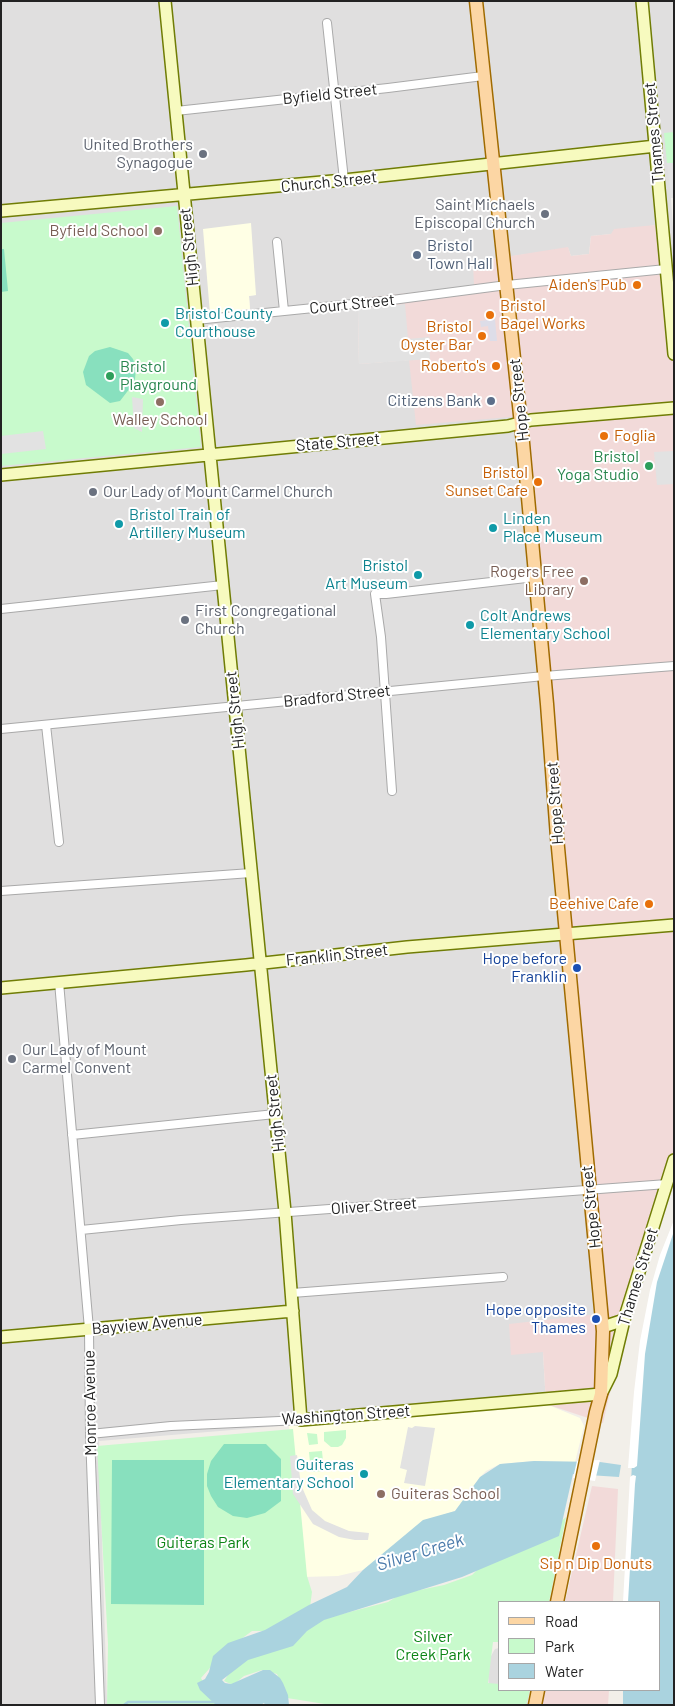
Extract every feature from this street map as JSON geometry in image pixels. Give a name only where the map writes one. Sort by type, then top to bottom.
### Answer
[{"type":"main road","name":"Hope Street","points":[[476,1],[507,285],[535,577],[589,1190],[603,1327],[604,1354],[601,1394],[556,1601]]},
{"type":"main road","points":[[535,1705],[538,1691]]},
{"type":"street","name":"High Street","points":[[165,1],[285,1212],[301,1420]]},
{"type":"street","name":"Thames Street","points":[[642,1],[674,354]]},
{"type":"street","points":[[327,23],[344,180]]},
{"type":"street","name":"Byfield Street","points":[[176,111],[483,76]]},
{"type":"street","name":"Church Street","points":[[1,211],[184,196],[656,146]]},
{"type":"street","points":[[277,242],[284,311]]},
{"type":"street","name":"Court Street","points":[[196,320],[666,269]]},
{"type":"street","name":"State Street","points":[[1,474],[508,426],[520,422],[674,408]]},
{"type":"street","points":[[392,791],[381,637],[375,594],[535,577]]},
{"type":"street","points":[[1,609],[223,586]]},
{"type":"street","name":"Bradford Street","points":[[1,729],[544,676],[674,666]]},
{"type":"street","points":[[46,725],[59,842]]},
{"type":"street","points":[[1,891],[251,873]]},
{"type":"street","name":"Franklin Street","points":[[1,988],[407,947],[674,925]]},
{"type":"street","name":"Monroe Avenue","points":[[59,982],[89,1329],[90,1434],[100,1705]]},
{"type":"street","points":[[72,1135],[275,1114]]},
{"type":"street","name":"Thames Street","points":[[601,1394],[611,1374],[624,1320],[674,1160]]},
{"type":"street","name":"Oliver Street","points":[[81,1230],[181,1220],[667,1184]]},
{"type":"street","points":[[292,1293],[503,1277]]},
{"type":"street","name":"Bayview Avenue","points":[[1,1337],[294,1312]]},
{"type":"street","points":[[603,1327],[624,1320]]},
{"type":"street","name":"Washington Street","points":[[90,1434],[171,1426],[301,1420],[601,1394]]},
{"type":"shaded area","points":[[1,1],[674,1],[674,198],[671,198],[674,286],[663,288],[655,225],[612,234],[591,236],[589,254],[571,256],[568,248],[473,262],[475,286],[353,299],[358,309],[359,364],[409,360],[522,415],[608,1313],[543,1352],[546,1404],[99,1441],[107,1705],[1,1705]],"holes":[[[203,229],[256,295],[249,296],[250,309]]]},
{"type":"shaded area","points":[[667,163],[674,163],[674,198],[671,198]]},
{"type":"shaded area","points":[[251,223],[256,295],[249,296],[250,309],[210,314],[203,229]]},
{"type":"shaded area","points":[[655,225],[663,288],[674,286],[674,1160],[613,1380],[603,1423],[546,1404],[543,1352],[511,1355],[509,1324],[608,1313],[522,416],[416,425],[409,360],[359,364],[358,309],[352,299],[474,286],[473,262],[568,247],[571,256],[589,254],[591,236],[611,234],[614,229]]},
{"type":"shaded area","points":[[405,304],[408,339],[429,337],[430,359],[359,364],[358,309]]},
{"type":"shaded area","points":[[495,319],[497,341],[490,341],[488,326],[481,327],[480,321]]},
{"type":"shaded area","points":[[132,397],[143,399],[142,432],[134,428]]},
{"type":"shaded area","points":[[43,431],[46,449],[1,454],[1,436]]},
{"type":"shaded area","points":[[673,451],[674,484],[657,485],[654,452]]},
{"type":"shaded area","name":"Guiteras School","points":[[546,1404],[580,1418],[584,1426],[575,1462],[534,1461],[500,1464],[486,1471],[480,1477],[455,1511],[423,1521],[363,1570],[338,1576],[303,1577],[289,1426]]},
{"type":"shaded area","points":[[415,1426],[435,1428],[425,1486],[404,1483],[407,1470],[400,1468],[408,1427],[412,1428]]},
{"type":"shaded area","points":[[297,1455],[301,1485],[312,1510],[325,1521],[349,1531],[369,1533],[368,1540],[339,1537],[313,1524],[293,1494],[290,1456]]},
{"type":"shaded area","points":[[592,1486],[618,1489],[613,1601],[565,1601]]},
{"type":"shaded area","points":[[498,1648],[498,1691],[530,1691],[527,1705],[509,1705],[489,1689],[488,1673],[491,1656],[495,1649]]},
{"type":"shaded area","points":[[545,1691],[609,1691],[608,1705],[542,1705]]},
{"type":"green space","points":[[674,132],[674,163],[667,163],[664,133]]},
{"type":"green space","points":[[177,206],[201,447],[1,466],[1,223]]},
{"type":"green space","points":[[1,249],[4,249],[8,291],[1,292]]},
{"type":"green space","name":"Bristol Playground","points":[[110,347],[128,353],[133,359],[136,368],[135,379],[130,388],[120,401],[110,403],[86,385],[83,372],[89,356],[95,351]]},
{"type":"green space","name":"Guiteras Park","points":[[293,1429],[307,1576],[312,1592],[310,1607],[265,1631],[252,1631],[225,1651],[201,1678],[207,1689],[227,1705],[107,1705],[108,1644],[97,1446]]},
{"type":"green space","points":[[346,1430],[346,1438],[342,1445],[338,1447],[331,1447],[324,1441],[324,1432]]},
{"type":"green space","points":[[307,1433],[317,1434],[318,1444],[309,1445]]},
{"type":"green space","points":[[224,1444],[266,1444],[281,1459],[281,1501],[265,1513],[247,1518],[233,1516],[218,1507],[207,1486],[207,1474],[211,1461]]},
{"type":"green space","points":[[322,1451],[324,1471],[311,1472],[309,1452]]},
{"type":"green space","points":[[112,1460],[204,1460],[204,1605],[111,1604]]},
{"type":"green space","name":"Silver Creek Park","points":[[566,1517],[549,1601],[498,1601],[498,1642],[493,1642],[488,1683],[498,1684],[498,1691],[530,1691],[526,1705],[331,1705],[287,1698],[277,1674],[262,1670],[244,1676],[233,1685],[224,1681],[234,1666],[311,1622],[388,1602],[401,1594],[444,1585],[472,1575],[482,1565],[542,1539]]},
{"type":"water","points":[[674,1226],[674,1705],[623,1705],[623,1691],[660,1691],[660,1601],[626,1601],[635,1398],[655,1276]]},
{"type":"water","name":"Silver Creek","points":[[534,1461],[600,1462],[621,1465],[619,1477],[573,1474],[559,1536],[462,1577],[324,1620],[307,1631],[293,1646],[248,1660],[222,1680],[225,1683],[231,1684],[263,1670],[270,1670],[283,1683],[288,1695],[289,1705],[265,1705],[264,1703],[261,1705],[216,1705],[200,1690],[197,1683],[205,1679],[213,1656],[228,1643],[265,1630],[309,1605],[347,1587],[363,1570],[423,1520],[455,1511],[480,1477],[500,1464]]},
{"type":"pier","points":[[674,1220],[674,1231],[657,1282],[645,1354],[637,1466],[628,1468],[640,1341],[650,1290],[660,1255]]},
{"type":"pier","points":[[600,1460],[595,1481],[573,1478],[577,1461]]},
{"type":"pier","points":[[636,1476],[628,1601],[623,1601],[630,1477]]},
{"type":"waterway","points":[[124,1705],[128,1702],[214,1702]]},
{"type":"place","name":"United Brothers Synagogue","points":[[203,154]]},
{"type":"place","name":"Saint Michaels Episcopal Church","points":[[545,214]]},
{"type":"place","name":"Byfield School","points":[[158,231]]},
{"type":"place","name":"Bristol Town Hall","points":[[417,255]]},
{"type":"place","name":"Aiden's Pub","points":[[637,285]]},
{"type":"place","name":"Bristol Bagel Works","points":[[490,315]]},
{"type":"place","name":"Bristol County Courthouse","points":[[165,323]]},
{"type":"place","name":"Bristol Oyster Bar","points":[[482,336]]},
{"type":"place","name":"Roberto's","points":[[496,366]]},
{"type":"place","name":"Bristol Playground","points":[[110,376]]},
{"type":"place","name":"Citizens Bank","points":[[491,401]]},
{"type":"place","name":"Walley School","points":[[160,402]]},
{"type":"place","name":"Foglia","points":[[604,436]]},
{"type":"place","name":"Bristol Yoga Studio","points":[[649,466]]},
{"type":"place","name":"Bristol Sunset Cafe","points":[[538,482]]},
{"type":"place","name":"Our Lady of Mount Carmel Church","points":[[93,492]]},
{"type":"place","name":"Bristol Train of Artillery Museum","points":[[119,524]]},
{"type":"place","name":"Linden Place Museum","points":[[493,528]]},
{"type":"place","name":"Bristol Art Museum","points":[[418,575]]},
{"type":"place","name":"Rogers Free Library","points":[[584,581]]},
{"type":"place","name":"First Congregational Church","points":[[185,620]]},
{"type":"place","name":"Colt Andrews Elementary School","points":[[470,625]]},
{"type":"place","name":"Beehive Cafe","points":[[649,904]]},
{"type":"place","name":"Hope before Franklin","points":[[577,968]]},
{"type":"place","name":"Our Lady of Mount Carmel Convent","points":[[12,1059]]},
{"type":"place","name":"Hope opposite Thames","points":[[596,1319]]},
{"type":"place","name":"Guiteras Elementary School","points":[[364,1474]]},
{"type":"place","name":"Guiteras School","points":[[381,1494]]},
{"type":"place","name":"Sip n Dip Donuts","points":[[596,1546]]}]
